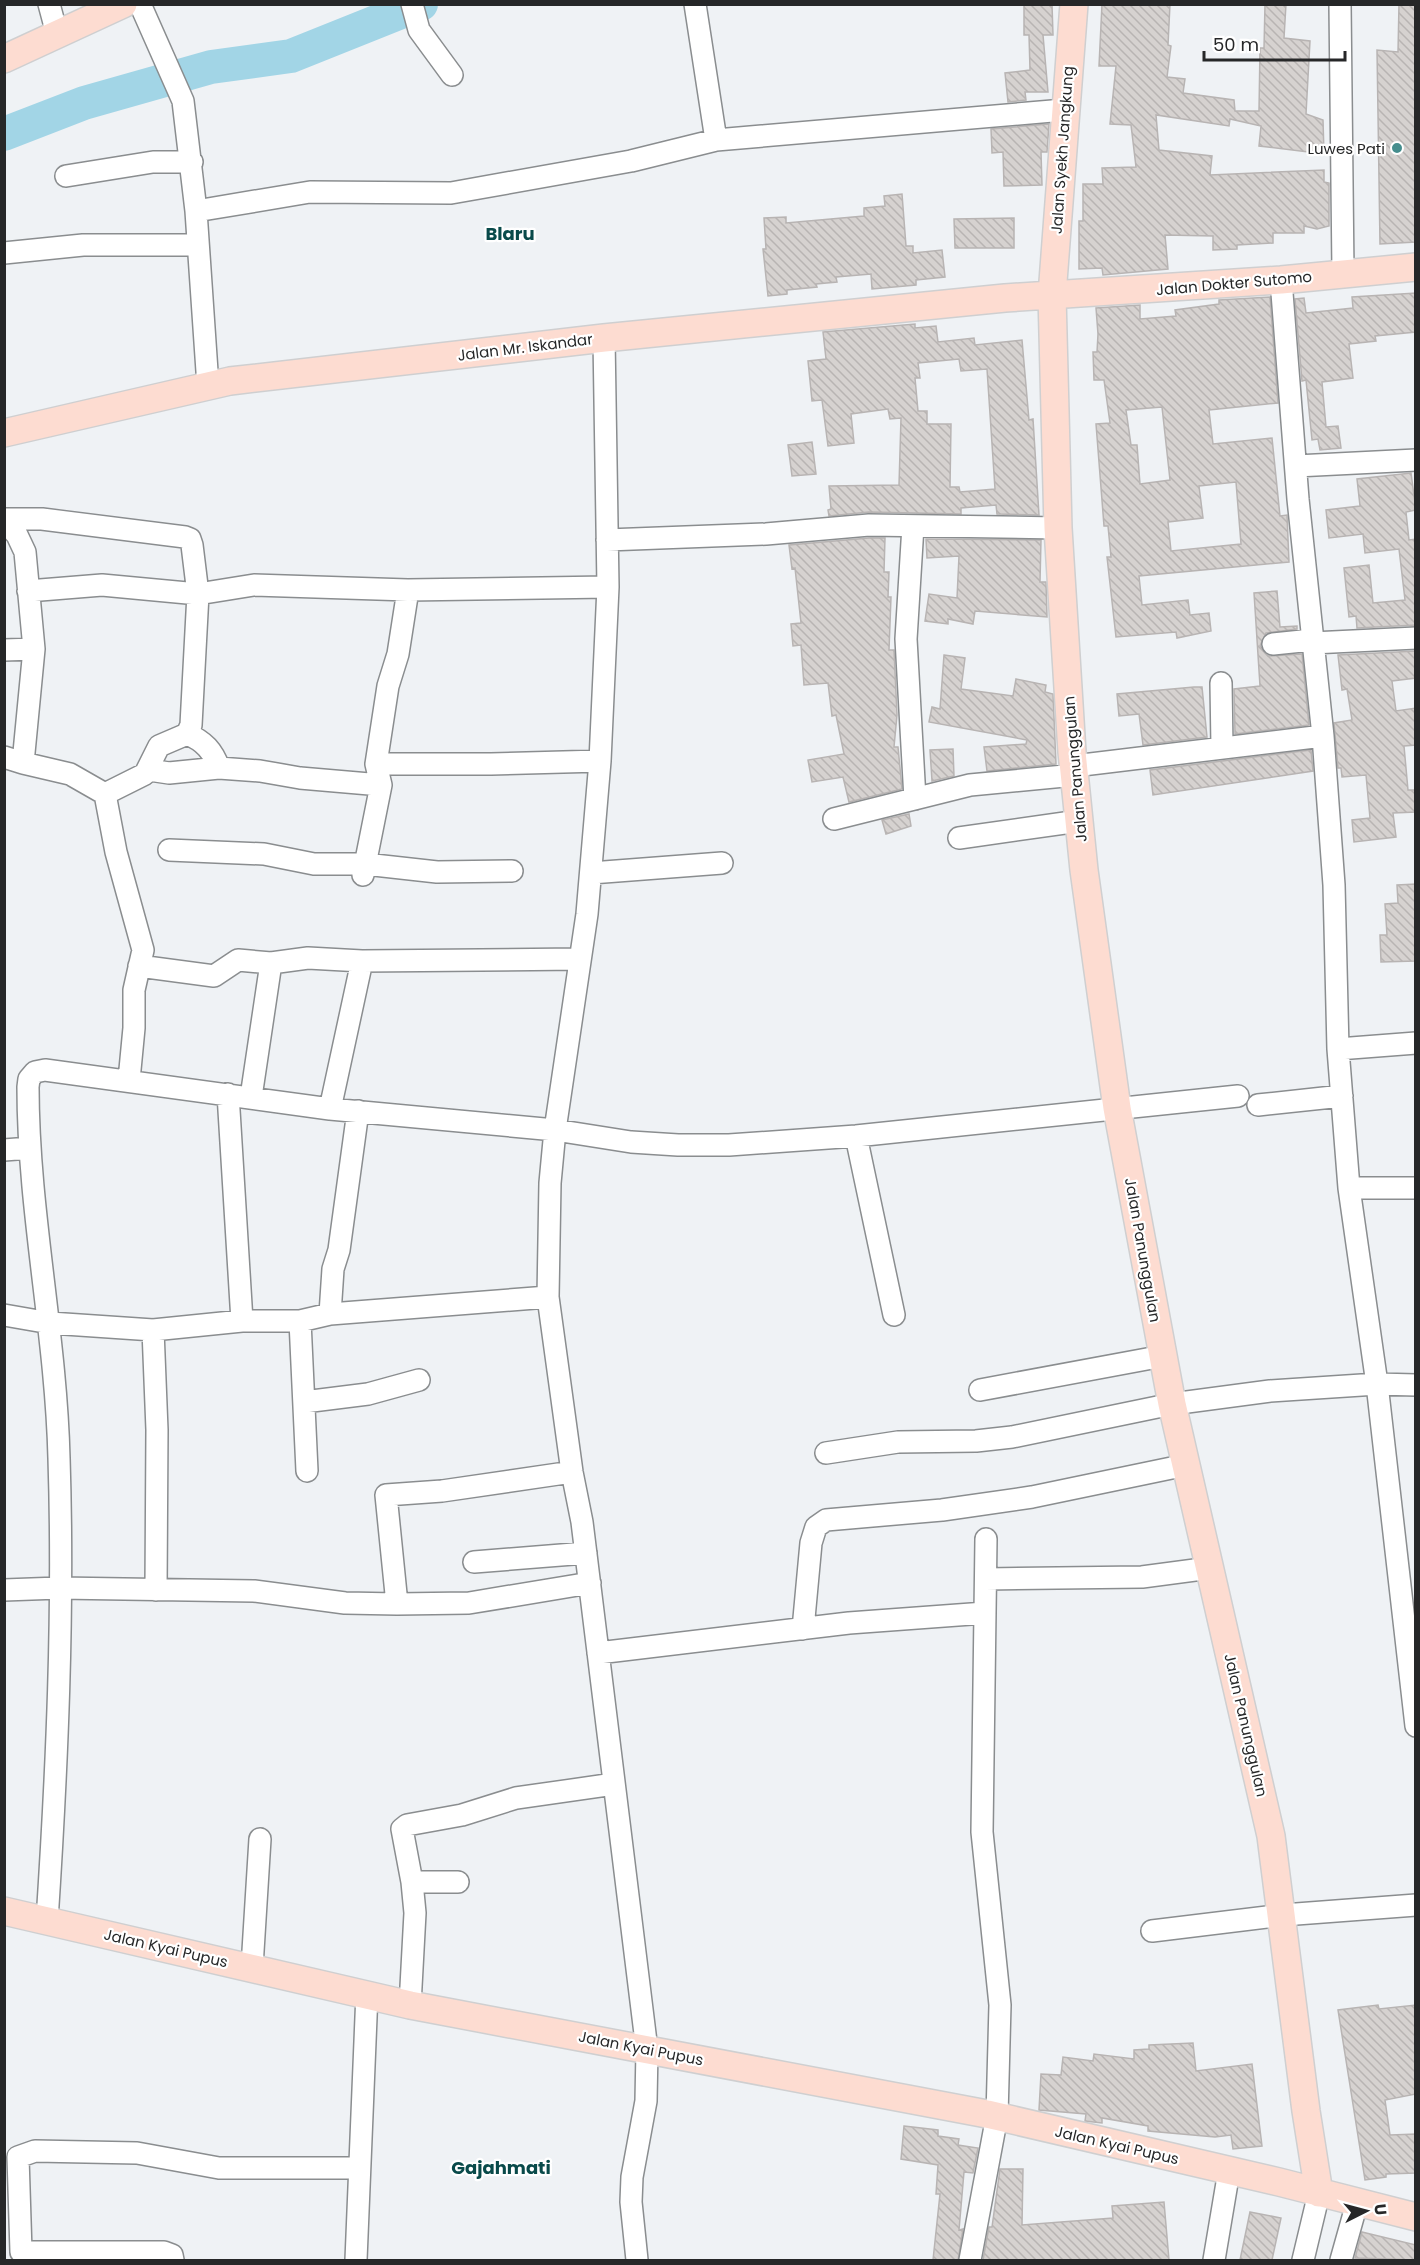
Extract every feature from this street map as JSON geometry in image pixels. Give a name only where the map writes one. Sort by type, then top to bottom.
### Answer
[{"type":"main road","points":[[4,60],[123,4]]},
{"type":"main road","name":"Jalan Syekh Jangkung","points":[[1067,295],[1064,111],[1074,4]]},
{"type":"main road","name":"Jalan Dokter Sutomo","points":[[1067,295],[1281,280],[1343,272],[1416,267]]},
{"type":"main road","name":"Jalan Mr. Iskandar","points":[[4,433],[231,381],[604,338],[1067,295]]},
{"type":"main road","name":"Jalan Panunggulan","points":[[1067,295],[1058,528],[1074,771],[1095,960],[1117,1108],[1172,1404],[1271,1836],[1283,1915],[1306,2110],[1319,2193]]},
{"type":"main road","name":"Jalan Kyai Pupus","points":[[4,1911],[367,1993],[410,2005],[997,2116],[1279,2182],[1416,2217]]},
{"type":"street","points":[[49,4],[57,34]]},
{"type":"street","points":[[140,4],[183,101],[192,162],[208,386]]},
{"type":"street","points":[[412,4],[419,30],[452,75]]},
{"type":"street","points":[[695,4],[716,140]]},
{"type":"street","points":[[1340,4],[1343,272]]},
{"type":"street","points":[[196,211],[309,192],[451,194],[632,161],[716,140],[1064,111]]},
{"type":"street","points":[[66,176],[153,162],[192,162]]},
{"type":"street","points":[[4,253],[83,245],[197,245]]},
{"type":"street","points":[[1281,280],[1312,642],[1323,736],[1334,885],[1338,1049],[1349,1188],[1407,1570],[1416,1726]]},
{"type":"street","points":[[604,338],[608,587],[600,761],[591,873],[555,1130],[550,1184],[548,1297],[590,1583],[647,2050],[646,2101],[632,2177],[630,2202],[637,2260]]},
{"type":"street","points":[[1296,466],[1416,460]]},
{"type":"street","points":[[4,520],[42,519],[189,538],[192,545],[198,594],[193,717],[187,734]]},
{"type":"street","points":[[4,520],[17,535],[25,552],[34,649],[14,760],[70,774],[105,794],[121,872],[142,942],[143,950],[133,996],[134,1028],[129,1080]]},
{"type":"street","points":[[607,540],[776,534],[869,525],[1058,528]]},
{"type":"street","points":[[914,526],[906,639],[915,799]]},
{"type":"street","points":[[28,591],[102,585],[198,594],[254,585],[408,590],[608,587]]},
{"type":"street","points":[[364,869],[381,785],[376,764],[388,686],[398,654],[408,590]]},
{"type":"street","points":[[1273,644],[1416,638]]},
{"type":"street","points":[[4,650],[34,649]]},
{"type":"street","points":[[1221,683],[1222,747]]},
{"type":"street","points":[[105,794],[138,780],[149,770],[159,746],[187,734],[198,738],[211,750],[219,768]]},
{"type":"street","points":[[834,819],[970,785],[1222,747],[1323,736]]},
{"type":"street","points":[[376,764],[600,761]]},
{"type":"street","points":[[149,770],[169,773],[219,768],[381,785]]},
{"type":"street","points":[[959,838],[1079,821]]},
{"type":"street","points":[[170,850],[264,854],[314,864],[364,869],[437,872],[512,871]]},
{"type":"street","points":[[591,873],[722,863]]},
{"type":"street","points":[[139,966],[214,976],[220,974],[234,961],[271,963],[308,958],[362,961],[580,959]]},
{"type":"street","points":[[330,1109],[362,961]]},
{"type":"street","points":[[251,1097],[271,963]]},
{"type":"street","points":[[1338,1049],[1416,1043]]},
{"type":"street","points":[[47,1921],[53,1823],[59,1587],[59,1458],[50,1323],[30,1148],[28,1087],[29,1079],[35,1072],[45,1070],[129,1080],[330,1109],[555,1130],[631,1142],[678,1145],[729,1145],[856,1136],[1238,1096]]},
{"type":"street","points":[[228,1094],[242,1321]]},
{"type":"street","points":[[1258,1105],[1342,1096]]},
{"type":"street","points":[[330,1314],[333,1269],[339,1250],[358,1112]]},
{"type":"street","points":[[856,1136],[894,1315]]},
{"type":"street","points":[[4,1150],[30,1148]]},
{"type":"street","points":[[1349,1188],[1416,1188]]},
{"type":"street","points":[[4,1315],[50,1323],[153,1330],[242,1321],[300,1321],[330,1314],[548,1297]]},
{"type":"street","points":[[300,1321],[307,1471]]},
{"type":"street","points":[[153,1330],[157,1430],[156,1590]]},
{"type":"street","points":[[980,1390],[1163,1356]]},
{"type":"street","points":[[304,1402],[368,1394],[419,1380]]},
{"type":"street","points":[[826,1453],[898,1442],[976,1441],[1012,1437],[1172,1404],[1270,1391],[1377,1384],[1416,1385]]},
{"type":"street","points":[[803,1629],[812,1543],[816,1527],[826,1520],[942,1510],[1032,1497],[1186,1465]]},
{"type":"street","points":[[397,1604],[387,1495],[442,1491],[572,1472]]},
{"type":"street","points":[[970,2260],[997,2116],[1000,2005],[982,1832],[986,1539]]},
{"type":"street","points":[[474,1562],[586,1553]]},
{"type":"street","points":[[986,1580],[1142,1577],[1210,1568]]},
{"type":"street","points":[[4,1590],[59,1587],[254,1591],[345,1603],[397,1604],[469,1603],[590,1583]]},
{"type":"street","points":[[598,1653],[803,1629],[985,1613]]},
{"type":"street","points":[[410,2005],[415,1912],[402,1829],[407,1825],[462,1815],[516,1798],[615,1784]]},
{"type":"street","points":[[252,1967],[260,1839]]},
{"type":"street","points":[[412,1882],[458,1882]]},
{"type":"street","points":[[1152,1931],[1283,1915],[1416,1905]]},
{"type":"street","points":[[356,2260],[367,1993]]},
{"type":"street","points":[[173,2260],[172,2255],[164,2252],[21,2252],[18,2157],[34,2151],[137,2153],[219,2168],[358,2168]]},
{"type":"street","points":[[1214,2260],[1229,2171]]},
{"type":"street","points":[[1303,2260],[1319,2193]]},
{"type":"street","points":[[1341,2260],[1367,2205]]},
{"type":"building","points":[[1024,4],[1052,4],[1053,35],[1043,35],[1048,92],[1025,92],[1026,100],[1008,102],[1005,73],[1030,70],[1029,35],[1024,35]]},
{"type":"building","points":[[1102,4],[1170,4],[1168,45],[1171,46],[1167,77],[1185,79],[1183,93],[1234,100],[1235,111],[1259,111],[1260,48],[1264,48],[1265,4],[1286,4],[1284,38],[1310,41],[1306,114],[1323,120],[1324,154],[1259,146],[1261,126],[1230,119],[1229,126],[1156,115],[1159,150],[1212,156],[1210,175],[1324,170],[1324,182],[1329,183],[1329,226],[1317,229],[1304,226],[1304,233],[1273,233],[1273,243],[1237,245],[1237,249],[1213,250],[1213,236],[1165,235],[1168,269],[1103,275],[1102,268],[1079,269],[1079,221],[1083,221],[1083,184],[1103,184],[1102,168],[1136,167],[1131,125],[1110,124],[1116,66],[1099,66]]},
{"type":"building","name":"Luwes Pati","points":[[1399,4],[1416,4],[1416,242],[1380,244],[1377,50],[1398,52]]},
{"type":"building","points":[[1049,124],[1047,152],[1041,152],[1042,185],[1004,186],[1003,152],[992,153],[991,129]]},
{"type":"building","points":[[902,194],[906,246],[913,246],[913,253],[942,250],[945,277],[916,280],[916,285],[872,289],[871,274],[836,277],[837,282],[816,284],[817,287],[787,290],[787,294],[768,296],[763,249],[766,249],[764,218],[786,217],[786,223],[864,216],[864,208],[885,206],[884,196]]},
{"type":"building","points":[[1014,218],[1014,248],[955,248],[954,219]]},
{"type":"building","points":[[1416,293],[1416,332],[1375,336],[1376,341],[1349,344],[1353,378],[1322,382],[1326,427],[1338,426],[1341,448],[1320,450],[1318,439],[1312,440],[1306,380],[1302,381],[1295,299],[1304,298],[1306,313],[1353,308],[1352,297]]},
{"type":"building","points":[[1270,297],[1278,403],[1209,410],[1213,444],[1272,438],[1280,516],[1287,515],[1289,562],[1139,576],[1142,605],[1188,600],[1190,615],[1209,613],[1211,631],[1177,638],[1176,632],[1116,637],[1107,557],[1111,557],[1108,526],[1104,526],[1096,424],[1110,423],[1104,380],[1094,380],[1093,352],[1097,352],[1098,334],[1096,308],[1140,305],[1140,319],[1176,316],[1175,310],[1219,304],[1219,300]],"holes":[[[1162,407],[1170,480],[1140,484],[1137,445],[1131,445],[1126,410]],[[1236,482],[1241,544],[1171,551],[1168,522],[1203,518],[1199,486]]]},
{"type":"building","points":[[915,324],[915,328],[936,326],[938,342],[974,338],[975,345],[1022,340],[1029,420],[1033,419],[1039,515],[997,514],[996,505],[961,508],[961,514],[869,512],[829,516],[828,510],[831,509],[829,486],[899,485],[901,418],[890,419],[888,409],[851,414],[854,443],[828,446],[822,400],[812,401],[808,361],[826,359],[823,332]],"holes":[[[959,359],[961,371],[987,369],[995,489],[960,492],[959,487],[950,487],[951,424],[927,424],[927,411],[918,411],[915,378],[920,378],[918,363]]]},
{"type":"building","points":[[812,442],[816,474],[792,476],[788,445]]},
{"type":"building","points":[[1411,473],[1416,510],[1406,512],[1409,540],[1416,539],[1416,625],[1357,628],[1356,616],[1349,617],[1344,568],[1369,565],[1373,603],[1405,600],[1399,549],[1365,553],[1363,534],[1329,538],[1326,510],[1360,506],[1357,479]]},
{"type":"building","points":[[885,538],[884,572],[889,572],[888,597],[891,597],[889,650],[894,650],[897,715],[894,747],[898,747],[902,789],[849,802],[843,777],[812,782],[808,760],[844,754],[836,715],[832,716],[828,683],[804,685],[801,645],[793,646],[791,624],[801,623],[795,568],[792,569],[789,545]]},
{"type":"building","points":[[926,539],[1041,540],[1040,582],[1046,582],[1047,617],[975,611],[973,624],[948,619],[948,624],[925,621],[929,594],[957,598],[959,556],[927,558]]},
{"type":"building","points":[[1277,591],[1280,627],[1297,626],[1297,629],[1266,633],[1260,646],[1268,656],[1302,654],[1309,725],[1235,734],[1234,689],[1260,686],[1254,593]]},
{"type":"building","points":[[1416,651],[1416,678],[1392,681],[1396,711],[1416,708],[1416,745],[1404,746],[1408,790],[1416,790],[1416,812],[1393,813],[1396,837],[1354,842],[1352,820],[1370,818],[1366,775],[1342,777],[1341,768],[1338,768],[1334,723],[1352,720],[1347,689],[1342,690],[1338,655]]},
{"type":"building","points":[[944,655],[965,658],[961,689],[1013,696],[1016,679],[1046,685],[1045,692],[1053,694],[1056,764],[987,771],[984,747],[1026,744],[1027,740],[929,722],[932,707],[940,709]]},
{"type":"building","points":[[1202,687],[1207,737],[1143,745],[1139,714],[1119,716],[1117,694]]},
{"type":"building","points":[[953,749],[954,776],[932,781],[930,750]]},
{"type":"building","points":[[1311,750],[1313,771],[1153,795],[1150,770]]},
{"type":"building","points":[[909,814],[911,826],[886,834],[882,820]]},
{"type":"building","points":[[1416,884],[1416,961],[1381,962],[1380,935],[1387,935],[1385,904],[1398,903],[1397,885]]},
{"type":"building","points":[[1378,2005],[1379,2009],[1416,2005],[1416,2094],[1385,2100],[1390,2135],[1416,2134],[1416,2173],[1386,2174],[1386,2177],[1365,2180],[1338,2010]]},
{"type":"building","points":[[1193,2043],[1196,2071],[1252,2064],[1262,2146],[1233,2149],[1231,2135],[1215,2137],[1148,2131],[1148,2126],[1102,2118],[1102,2123],[1085,2121],[1086,2114],[1039,2110],[1041,2074],[1061,2075],[1063,2057],[1093,2061],[1094,2054],[1134,2059],[1134,2050],[1149,2049],[1149,2045]]},
{"type":"building","points":[[904,2126],[938,2130],[938,2136],[959,2139],[958,2145],[978,2148],[973,2173],[964,2172],[959,2230],[963,2229],[958,2260],[933,2260],[940,2194],[936,2194],[938,2165],[901,2159]]},
{"type":"building","points":[[1000,2169],[1023,2169],[1022,2225],[1113,2218],[1112,2206],[1164,2202],[1169,2260],[983,2260],[989,2227],[992,2227]]},
{"type":"building","points":[[1250,2212],[1281,2218],[1272,2260],[1240,2260]]},
{"type":"building","points":[[1362,2232],[1416,2245],[1416,2260],[1355,2258]]},
{"type":"waterway","points":[[4,134],[84,103],[211,67],[291,56],[421,4]]},
{"type":"place","name":"Luwes Pati","points":[[1397,148]]},
{"type":"district","name":"Blaru","points":[[510,233]]},
{"type":"district","name":"Gajahmati","points":[[501,2167]]}]
